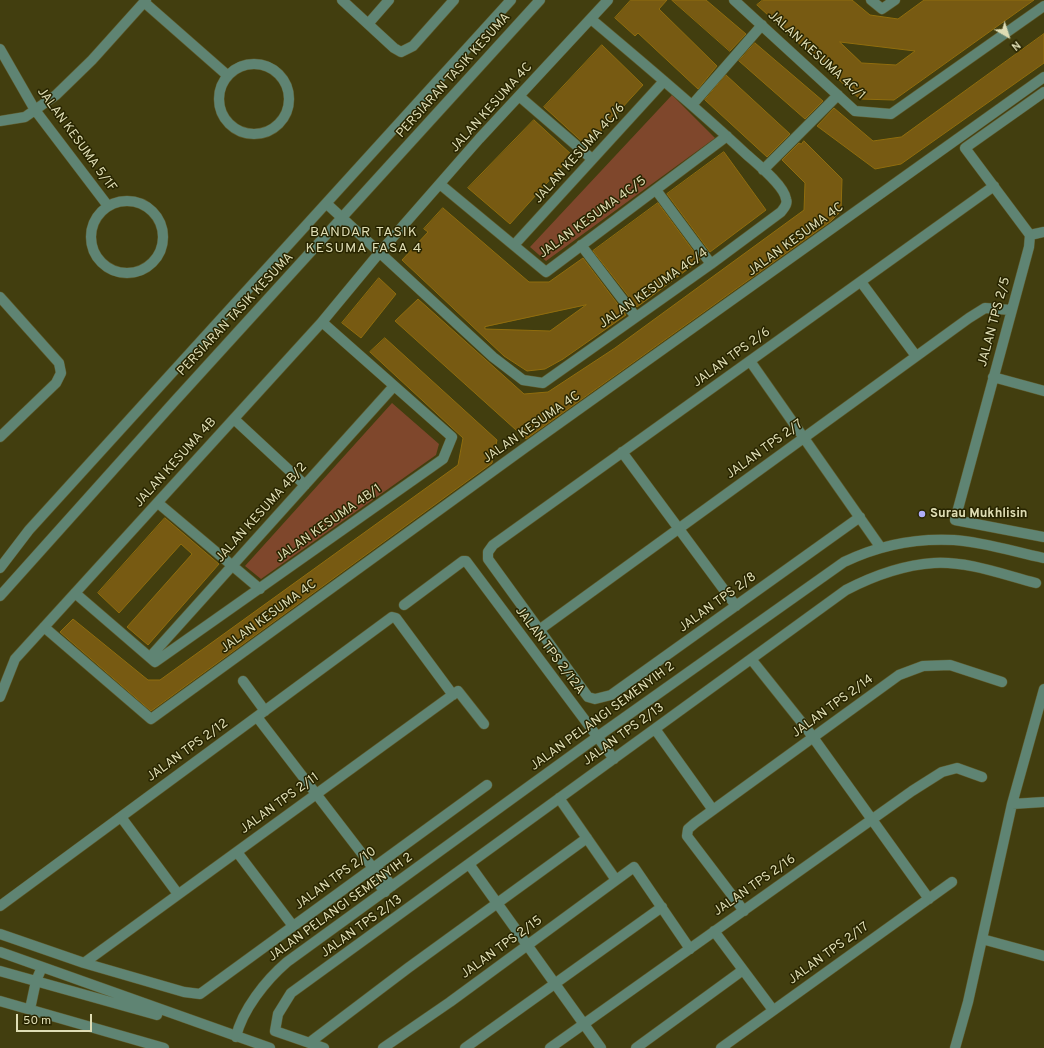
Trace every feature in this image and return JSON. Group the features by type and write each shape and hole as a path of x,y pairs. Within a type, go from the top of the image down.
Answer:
{"street":[{"path":"342,0 394,48 401,52 413,46 454,0"},
{"path":"368,24 389,0"},
{"name":"PERSIARAN TASIK KESUMA","path":"0,568 29,530 511,0"},
{"name":"PERSIARAN TASIK KESUMA","path":"0,596 174,402 343,219 540,0"},
{"name":"JALAN KESUMA 4C","path":"380,252 479,139 608,0"},
{"name":"JALAN KESUMA 4C/1","path":"734,0 856,112 891,114 1044,6"},
{"path":"871,0 882,9 895,0"},
{"path":"0,122 25,117 56,95 92,60 145,1 228,75"},
{"name":"JALAN KESUMA 4C/4","path":"327,204 493,358 523,380 543,383 711,264 781,212 786,206 787,199 782,190 763,170 664,80 591,19"},
{"path":"692,105 762,25"},
{"name":"JALAN KESUMA 5/1F","path":"0,49 35,110 108,206"},
{"path":"246,64 268,66 277,72 286,86 289,102 286,113 279,123 269,130 258,134 246,133 234,128 225,120 220,109 218,97 221,85 228,75 236,68 246,64"},
{"name":"JALAN KESUMA 4C","path":"44,627 151,719 526,447 1044,77"},
{"name":"JALAN KESUMA 4C/6","path":"514,244 664,80"},
{"path":"1044,93 965,148 1030,235 1044,232"},
{"path":"763,170 838,94"},
{"path":"519,96 592,159"},
{"name":"JALAN KESUMA 4C/5","path":"440,185 514,244 546,272 727,136"},
{"name":"JALAN TPS 2/6","path":"539,630 488,559 488,552 492,545 994,186"},
{"path":"656,190 711,264"},
{"path":"120,201 133,201 145,205 155,213 161,223 164,236 162,248 156,259 147,267 137,272 125,273 114,271 104,265 96,256 91,240 93,223 100,213 108,206 120,201"},
{"name":"JALAN TPS 2/5","path":"1030,235 1029,247 955,520 1044,537"},
{"path":"581,246 636,317"},
{"name":"JALAN KESUMA 4B","path":"0,697 15,659 322,322 380,252"},
{"path":"860,282 916,356"},
{"path":"0,438 56,383 61,373 59,364 51,352 2,303"},
{"name":"JALAN TPS 2/7","path":"539,630 916,356 985,308 1011,310"},
{"name":"JALAN KESUMA 4B/1","path":"150,657 155,662 443,459 452,437 322,322"},
{"path":"750,361 882,548"},
{"path":"993,377 1044,391"},
{"name":"JALAN KESUMA 4B/2","path":"150,657 394,386"},
{"path":"234,419 305,485"},
{"path":"622,452 736,606"},
{"path":"158,502 260,589"},
{"name":"JALAN TPS 2/8","path":"539,630 588,697 595,699 611,695 860,517"},
{"path":"0,560 29,530"},
{"name":"JALAN PELANGI SEMENYIH 2","path":"236,1037 239,1024 270,977 287,962 597,737 844,562 863,553 882,548 934,541 954,540 1044,558"},
{"name":"JALAN TPS 2/12A","path":"404,605 463,561 466,561 614,759"},
{"name":"JALAN TPS 2/13","path":"309,1043 275,1031 278,1014 291,993 846,590 867,579 897,569 934,563 966,566 1036,583"},
{"path":"75,593 150,657"},
{"name":"JALAN TPS 2/12","path":"0,906 392,617 396,618 453,695"},
{"path":"751,659 813,738 929,899"},
{"name":"JALAN TPS 2/14","path":"744,911 687,836 688,829 898,675 923,666 950,665 1002,682"},
{"path":"243,681 261,714 316,794 388,889"},
{"path":"955,1048 982,939 1012,804 1044,689"},
{"path":"453,695 458,691 460,692 484,724"},
{"name":"JALAN TPS 2/11","path":"84,963 453,695"},
{"path":"655,729 713,810"},
{"name":"JALAN TPS 2/16","path":"550,1048 714,931 942,772 957,768 982,777"},
{"name":"JALAN TPS 2/10","path":"84,963 184,992 200,994 487,785"},
{"path":"559,798 616,880"},
{"path":"1012,804 1044,802"},
{"path":"121,817 178,894"},
{"path":"309,1043 408,968 587,838"},
{"path":"237,852 293,926"},
{"path":"469,864 601,1048"},
{"name":"JALAN TPS 2/15","path":"384,1048 634,867 662,907"},
{"name":"JALAN TPS 2/17","path":"721,1048 952,882"},
{"path":"465,1048 662,907 690,949"},
{"path":"714,931 773,1010"},
{"path":"0,934 84,963"},
{"path":"982,939 1044,956"},
{"path":"0,952 270,1048"},
{"path":"30,1009 36,981 42,967"},
{"path":"636,1048 743,970"},
{"path":"0,971 236,1037"},
{"path":"0,1001 164,1048"},
{"path":"309,1043 324,1048"}],"shaded area":[{"path":"672,95 715,138 546,261 530,247"},
{"path":"392,403 439,444 436,455 261,579 245,566"}],"building":[{"path":"631,0 667,0 659,9 717,66 698,89 638,33 635,36 615,18"},
{"path":"672,0 706,0 746,34 730,51"},
{"path":"763,0 852,0 870,15 898,19 924,0 1034,0 894,100 860,99 757,5","holes":["840,42 915,51 896,65 862,63"]},
{"path":"1044,34 1044,63 901,164 875,169 817,126 834,108 873,141 901,137"},
{"path":"755,43 823,101 805,119 739,61"},
{"path":"602,45 643,85 587,146 544,107"},
{"path":"726,75 790,134 767,157 705,100"},
{"path":"534,120 572,155 510,224 468,188"},
{"path":"804,141 842,179 841,211 831,221 526,439 395,321 418,299 524,394 548,392 615,348 804,210 805,183 782,160 799,143 801,144"},
{"path":"724,152 766,210 710,252 667,194"},
{"path":"658,203 700,260 637,307 593,251"},
{"path":"443,208 529,282 549,282 583,258 626,315 563,359 545,369 527,371 504,356 402,260 428,232 424,229","holes":["586,305 550,331 485,329 485,327"]},
{"path":"379,278 396,294 361,338 342,323"},
{"path":"385,338 497,440 492,463 151,711 60,632 73,619 148,680 160,680 458,465 463,438 370,352"},
{"path":"165,518 219,564 148,645 127,627 192,554 181,544 119,613 98,593"}],"place":[{"name":"Surau Mukhlisin","path":"922,514"}],"district":[{"name":"BANDAR TASIK KESUMA FASA 4","path":"364,242"}]}
